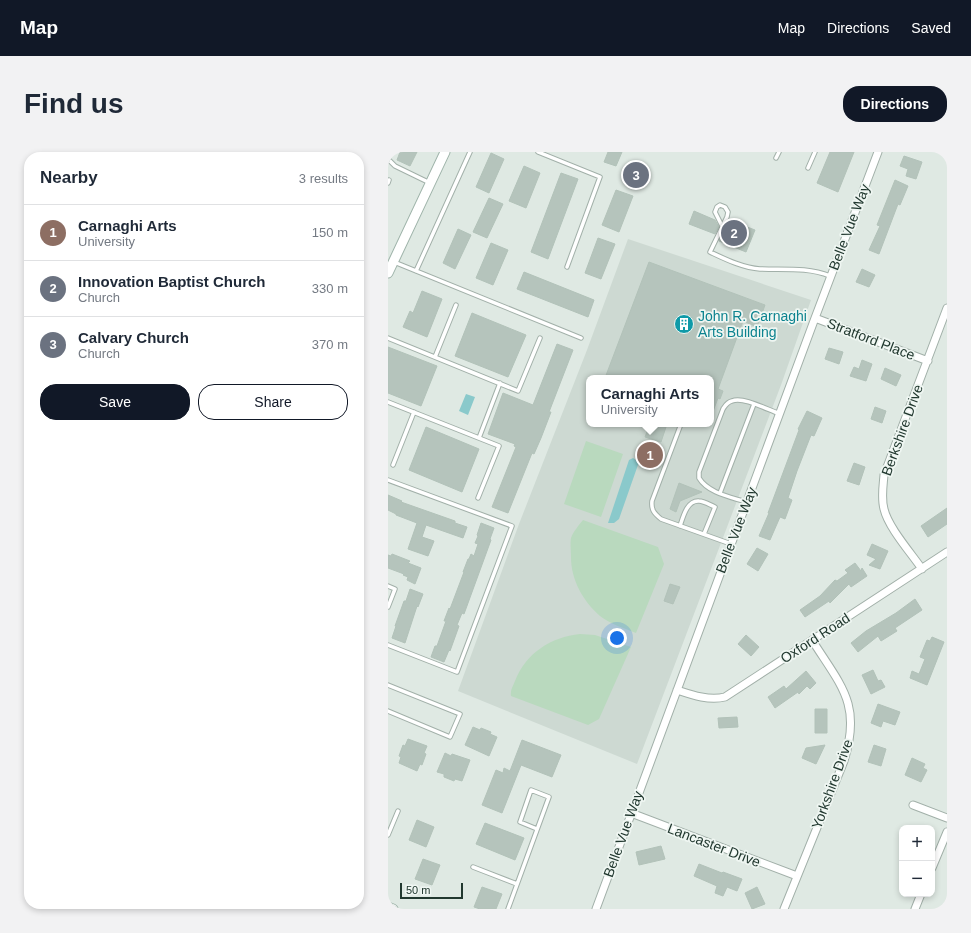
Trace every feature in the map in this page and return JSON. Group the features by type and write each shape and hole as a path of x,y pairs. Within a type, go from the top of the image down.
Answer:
{"main road":[{"path":"388,273 445,152"},
{"path":"388,907 393,909"}],"street":[{"name":"Belle Vue Way","path":"596,909 830,276 878,152"},
{"name":"Berkshire Drive","path":"922,569 889,523 884,510 882,496 884,475 947,308"},
{"name":"Stratford Place","path":"815,318 928,361"},
{"name":"Oxford Road","path":"677,690 706,698 718,699 725,697 947,552"},
{"name":"Yorkshire Drive","path":"784,909 844,761 851,729 850,711 844,690 812,640"},
{"path":"913,805 947,818"},
{"name":"Lancaster Drive","path":"631,814 797,876"},
{"path":"935,861 947,832"},
{"path":"915,909 920,897"}],"lane":[{"path":"416,270 470,152"},
{"path":"538,152 600,177 567,267"},
{"path":"776,158 779,152"},
{"path":"808,168 815,152"},
{"path":"388,158 395,166 430,183"},
{"path":"722,226 715,212 716,207 720,205 725,207 728,212 722,226 710,252 753,267 810,271 830,276"},
{"path":"394,262 581,338"},
{"path":"435,357 456,304"},
{"path":"388,338 518,391 540,338"},
{"path":"479,438 500,383"},
{"path":"746,502 720,493 706,486 699,478 699,472 723,409 727,403 732,400 742,400 780,414"},
{"path":"388,402 499,446 478,498"},
{"path":"720,493 754,404"},
{"path":"393,465 414,412"},
{"path":"680,427 652,501 654,514 661,519 731,544"},
{"path":"388,480 512,526 457,672 388,645"},
{"path":"680,526 687,507 693,502 699,501 715,507 704,534"},
{"path":"388,586 395,589 388,607"},
{"path":"388,685 460,714 450,736 388,711"},
{"path":"508,909 549,796 531,790 520,822 537,829"},
{"path":"388,835 398,811"},
{"path":"473,867 517,884"}],"shaded area":[{"path":"628,239 811,300 781,385 637,764 458,691 519,524 587,350"}],"green space":[{"path":"586,441 623,454 601,517 564,504"},
{"path":"583,520 658,547 664,564 636,633 613,624 600,616 588,604 579,590 573,574 571,538"},
{"path":"580,634 595,635 631,647 599,719 588,725 511,696 512,688 520,671 533,655 550,643 569,636"}],"water":[{"path":"466,394 475,397 468,415 459,411"},
{"path":"633,458 639,462 619,519 614,523 608,523 629,460"}],"building":[{"path":"400,152 417,152 410,166 397,160"},
{"path":"608,152 622,152 616,166 604,162"},
{"path":"830,152 854,152 838,192 817,183"},
{"path":"491,153 504,159 489,193 476,187"},
{"path":"904,156 922,162 916,179 906,176 908,169 900,166"},
{"path":"524,166 540,173 526,208 509,201"},
{"path":"561,173 578,179 548,259 531,252"},
{"path":"895,180 908,186 900,205 898,204 879,254 869,250 880,226 877,225"},
{"path":"616,190 633,196 619,232 602,225"},
{"path":"489,198 503,204 487,238 473,232"},
{"path":"694,211 715,220 719,227 715,234 689,224"},
{"path":"732,221 755,230 746,252 719,241 727,224 730,225"},
{"path":"458,229 471,235 455,269 443,263"},
{"path":"598,238 615,244 601,279 585,273"},
{"path":"491,243 508,250 493,285 476,278"},
{"name":"John R. Carnaghi Arts Building","path":"649,262 765,305 757,327 743,321 718,389 723,391 720,399 718,398 714,409 714,375 606,375"},
{"path":"862,269 875,275 869,287 856,282"},
{"path":"524,272 594,300 588,317 517,289"},
{"path":"422,291 442,299 427,337 403,327 410,311 413,313"},
{"path":"472,313 526,335 508,377 455,356"},
{"path":"557,344 573,350 549,412 551,412 541,438 534,454 532,453 508,513 492,507 516,447 514,446 515,444 488,434 503,393 533,405"},
{"path":"388,347 437,366 421,406 388,393"},
{"path":"829,348 843,352 839,364 825,359"},
{"path":"862,360 872,364 866,381 850,376 854,367 859,369"},
{"path":"885,368 901,375 896,386 881,379"},
{"path":"875,407 886,411 882,423 871,419"},
{"path":"807,411 822,418 814,436 811,435 797,471 788,498 792,500 785,519 780,517 770,540 759,536 769,513 799,430 798,429"},
{"path":"426,427 479,449 462,492 409,470"},
{"path":"643,427 666,427 661,442 645,437 648,429"},
{"path":"854,463 865,467 859,485 847,481"},
{"path":"679,483 702,492 680,501 676,512 670,509"},
{"path":"388,495 402,501 401,502 455,521 455,523 467,527 463,538 426,525 422,537 434,541 428,556 408,549 417,523 396,515 388,510"},
{"path":"947,508 947,524 928,537 921,526"},
{"path":"481,523 494,528 490,539 491,540 464,614 462,613 457,625 459,626 450,651 449,650 444,662 431,657 435,646 437,646 446,621 444,621 449,608 450,609 468,559 471,554 474,556 478,544 475,543"},
{"path":"872,544 888,551 880,569 869,565 876,559 867,555"},
{"path":"757,548 768,554 758,571 747,564"},
{"path":"392,554 410,561 408,563 421,568 415,584 407,580 408,577 403,575 404,574 388,568 388,555 391,556"},
{"path":"855,563 861,571 862,568 867,576 851,587 849,584 830,603 829,601 805,617 800,610 820,596 835,580 837,581 848,573 845,570"},
{"path":"670,584 680,587 673,604 664,601"},
{"path":"410,589 423,594 418,607 417,606 405,643 392,638 404,601 406,601"},
{"path":"915,599 922,610 895,628 897,631 881,641 878,636 858,652 851,643 866,631 896,613"},
{"path":"746,635 759,647 751,656 738,644"},
{"path":"932,637 944,642 927,685 910,678 912,671 919,674 925,659 920,657 927,640 930,641"},
{"path":"873,670 878,681 881,680 885,687 871,694 862,675"},
{"path":"806,671 816,683 810,689 807,686 799,694 798,692 775,708 768,697 784,686 786,689"},
{"path":"878,704 900,712 895,725 883,721 881,727 871,723"},
{"path":"815,709 827,709 827,733 815,733"},
{"path":"737,717 738,727 719,728 718,718"},
{"path":"473,727 491,732 490,734 497,737 489,756 465,745"},
{"path":"408,739 427,746 422,765 420,764 417,771 399,763 401,757 399,756 403,745 405,746"},
{"path":"522,740 561,755 552,777 521,765 502,813 482,805 496,770 503,773 504,768 510,771"},
{"path":"825,745 816,764 802,758 806,748"},
{"path":"874,745 886,749 881,766 868,762"},
{"path":"445,753 451,756 452,754 470,760 462,781 455,779 454,781 444,777 444,774 437,772"},
{"path":"912,758 925,764 923,768 927,770 921,782 905,775"},
{"path":"417,820 434,827 426,847 409,840"},
{"path":"485,823 524,838 515,860 476,844"},
{"path":"661,846 665,859 639,865 636,852"},
{"path":"423,859 440,865 432,885 415,879"},
{"path":"699,864 742,879 737,891 727,887 723,896 715,893 717,886 694,876"},
{"path":"482,887 502,894 496,909 480,909 474,907"},
{"path":"757,887 765,904 752,909 745,893"}],"place":[{"name":"Calvary Church","path":"636,175"},
{"name":"Innovation Baptist Church","path":"734,233"},
{"name":"John R. Carnaghi Arts Building","path":"684,324"},
{"name":"Carnaghi Arts","path":"650,455"}]}
